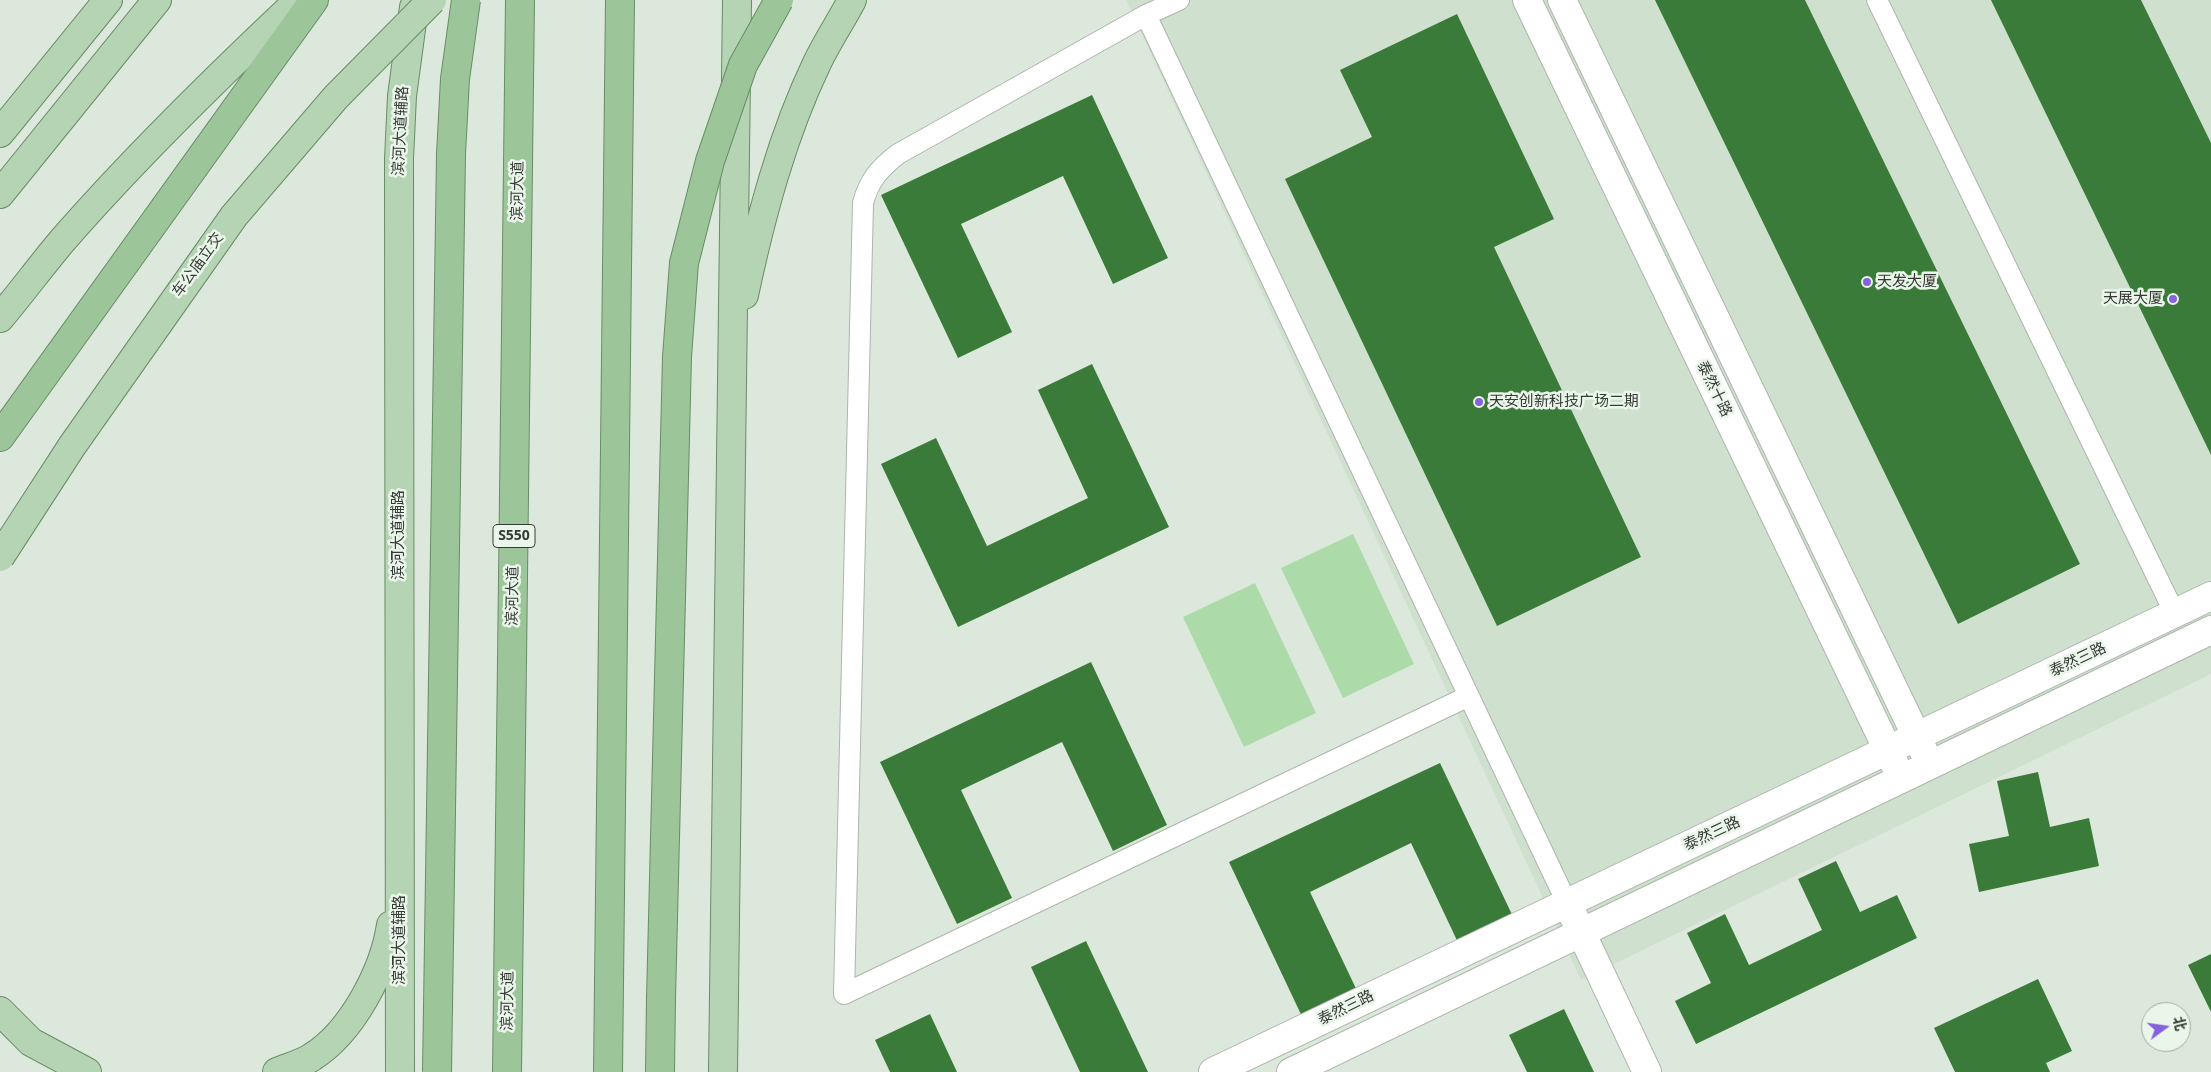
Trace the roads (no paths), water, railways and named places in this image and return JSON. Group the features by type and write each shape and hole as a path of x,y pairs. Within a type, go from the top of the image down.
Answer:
{"highway":[{"path":"0,437 314,0"},
{"path":"437,1072 451,154 456,79 466,0"},
{"name":"滨河大道","path":"507,1072 520,0"},
{"path":"608,1072 620,0"},
{"path":"660,1072 677,357 684,263 710,161 743,65 779,0"}],"main road":[{"path":"0,133 108,0"},
{"path":"0,194 157,0"},
{"path":"0,318 62,242 140,157 216,78 299,0"},
{"name":"滨河大道辅路","path":"400,1072 399,159 403,86 415,0"},
{"name":"车公庙立交","path":"0,557 72,446 234,216 336,97 432,0"},
{"path":"724,1072 736,0"},
{"path":"731,356 755,247 779,159 817,63 852,0"},
{"path":"277,1072 312,1058 351,1022 373,983 390,935 399,867"},
{"path":"0,1012 31,1042 87,1072"}],"street":[{"name":"泰然十路","path":"1527,0 1902,778"},
{"path":"1562,0 1930,765"},
{"name":"泰然三路","path":"1213,1072 2211,596"},
{"name":"泰然三路","path":"1291,1072 2211,630"},
{"path":"1567,903 1647,1072"}],"lane":[{"path":"1179,0 1146,15 898,154 884,164 868,186 863,203 844,994 1469,696"},
{"path":"1877,0 2175,614"},
{"path":"1146,15 1567,903"}],"place":[{"name":"天发大厦","path":"1867,282"},
{"name":"天展大厦","path":"2173,299"},
{"name":"天安创新科技广场二期","path":"1479,402"}]}
